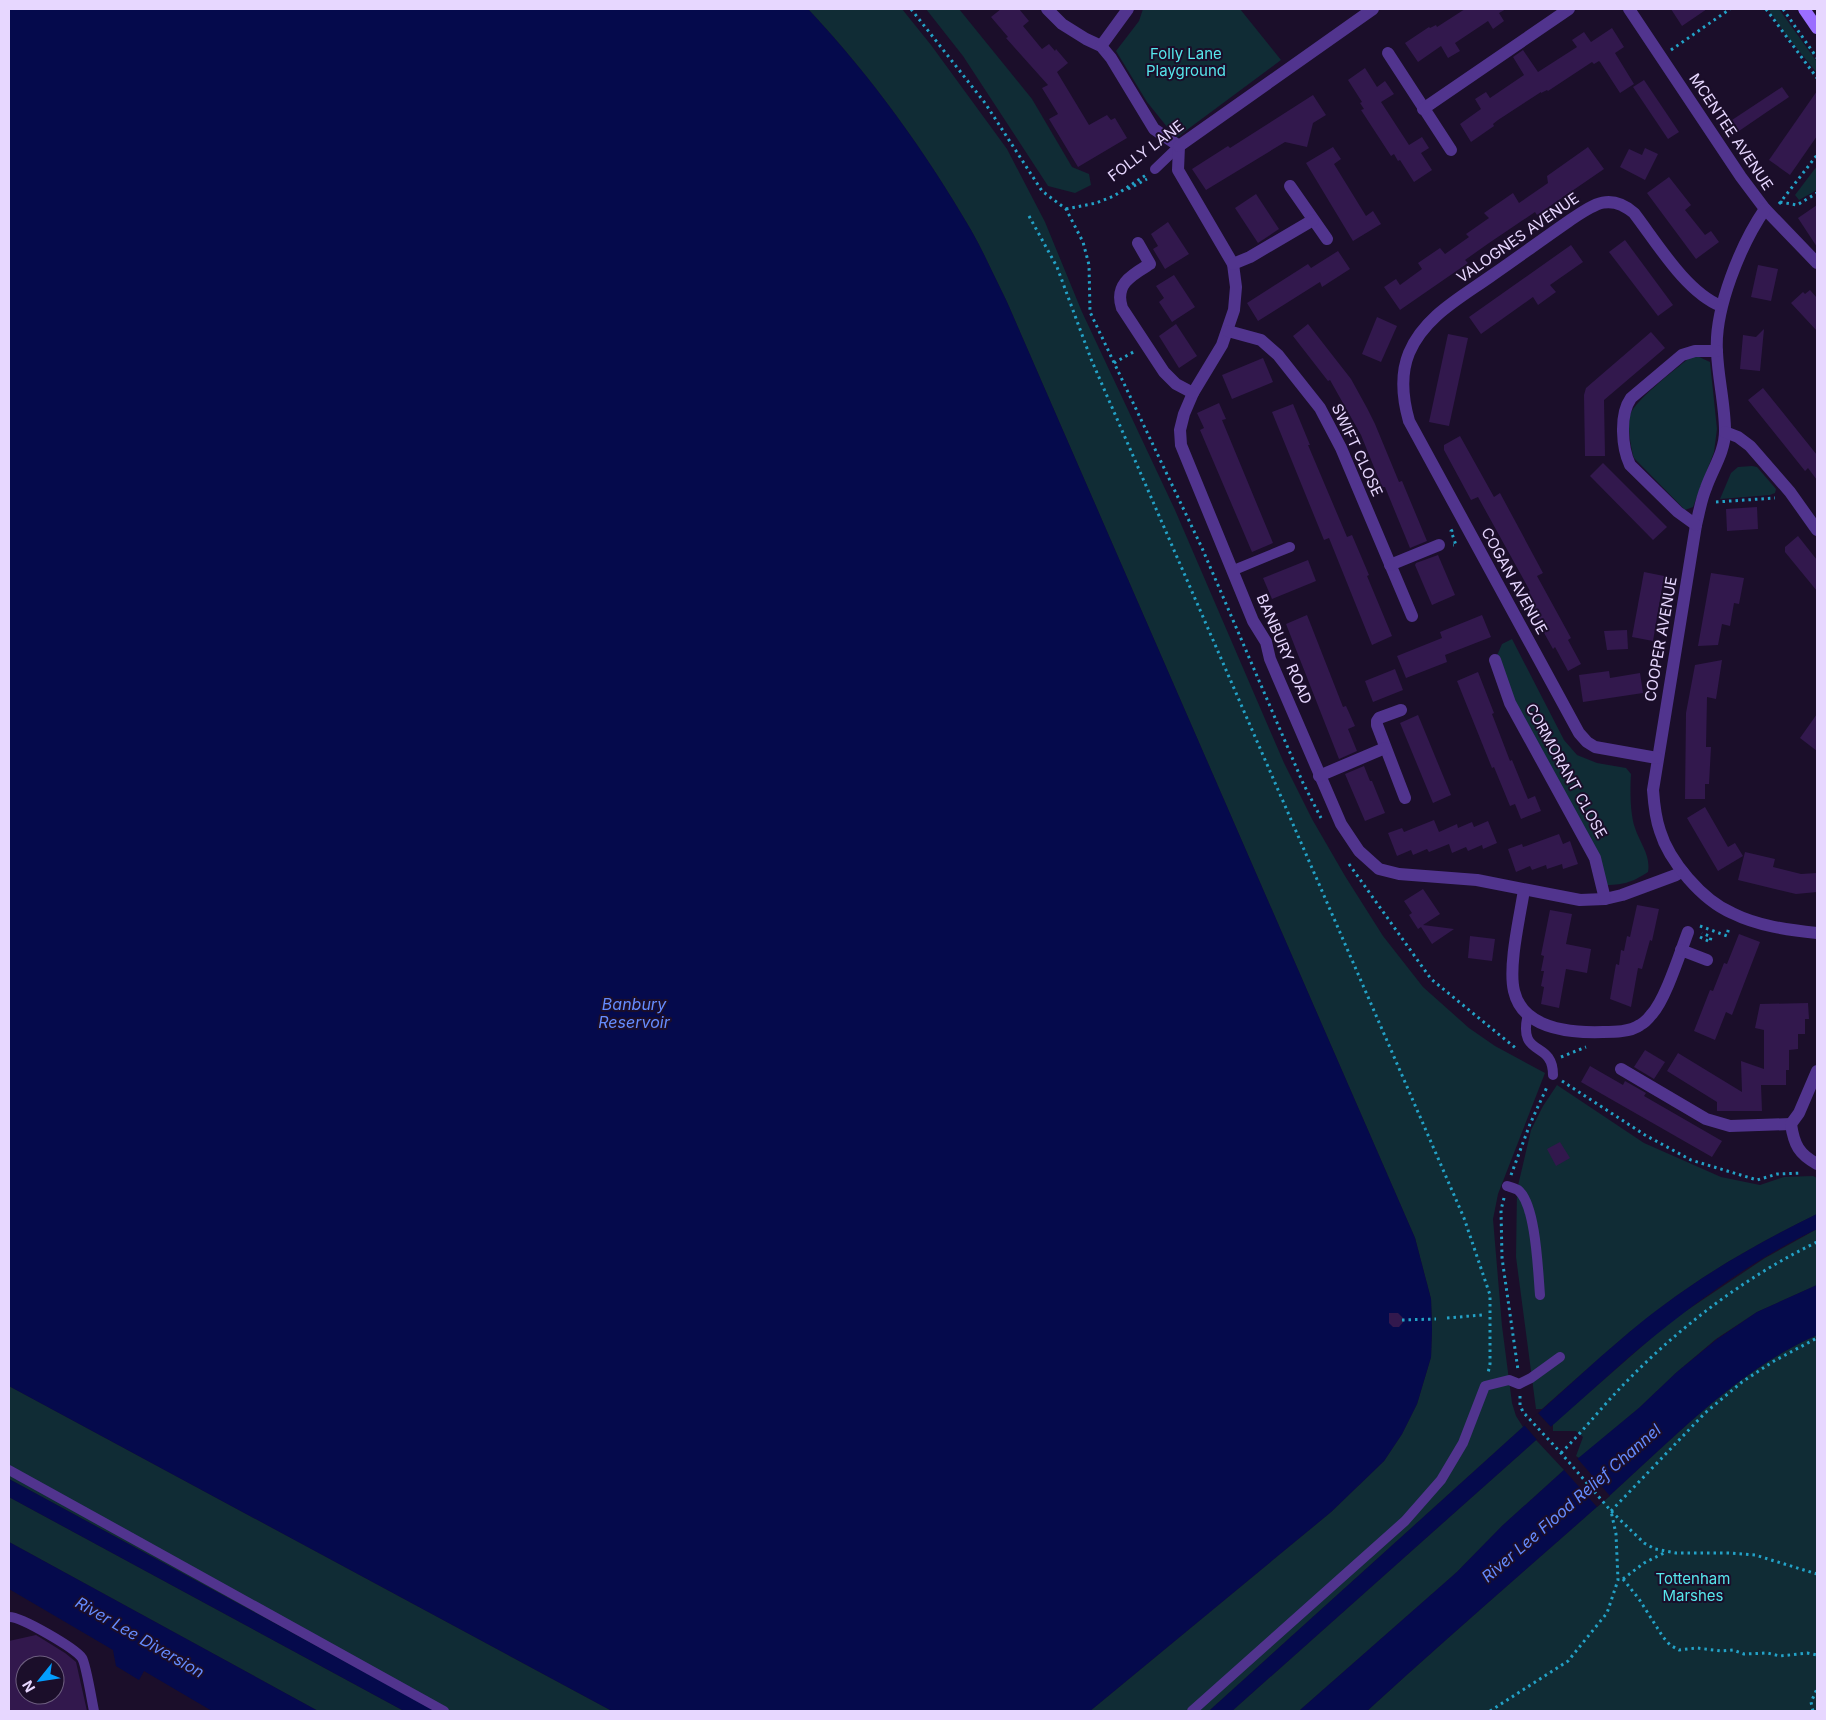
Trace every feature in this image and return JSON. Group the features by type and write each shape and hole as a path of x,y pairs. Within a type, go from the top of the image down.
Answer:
{"main road":[{"path":"1804,9 1817,28"}],"street":[{"path":"1047,9 1062,24 1101,46 1111,58 1154,128 1179,146"},
{"path":"1101,46 1128,9"},
{"name":"FOLLY LANE","path":"1179,146 1373,9"},
{"path":"1424,109 1569,9"},
{"name":"MCENTEE AVENUE","path":"1629,9 1741,178 1817,263"},
{"path":"1388,53 1451,150"},
{"name":"BANBURY ROAD","path":"1179,146 1178,170 1233,264 1236,287 1234,310 1228,331 1222,345 1193,393 1184,414 1180,430 1181,445 1254,621 1266,642 1270,658 1319,776 1341,824 1353,844 1368,861 1379,869 1399,874 1477,880 1580,900 1606,899 1641,889 1682,871"},
{"path":"1290,186 1327,239"},
{"name":"VALOGNES AVENUE","path":"1421,446 1407,414 1404,400 1404,376 1408,355 1426,325 1436,315 1592,206 1609,202 1623,204 1634,213 1690,286 1708,301 1721,306"},
{"name":"COOPER AVENUE","path":"1770,209 1750,231 1721,306 1717,327 1716,351 1725,432 1722,450 1706,488 1696,526 1652,790 1660,832 1668,850 1682,871 1699,889 1732,914 1769,926 1817,933"},
{"path":"1233,264 1250,257 1313,220"},
{"path":"1138,243 1150,264 1136,272 1124,283 1120,290 1119,299 1122,308 1164,372 1176,384 1193,393"},
{"name":"SWIFT CLOSE","path":"1228,331 1261,340 1278,356 1320,408 1341,448 1412,616"},
{"path":"1696,526 1678,512 1630,465 1626,455 1623,416 1630,398 1682,355 1695,351 1716,351"},
{"path":"1725,432 1738,437 1750,446 1790,492 1817,530"},
{"name":"COGAN AVENUE","path":"1421,446 1579,732 1587,742 1595,747 1657,758"},
{"path":"1390,565 1440,545"},
{"name":"CORMORANT CLOSE","path":"1495,660 1510,703 1595,858 1606,899"},
{"path":"1402,710 1377,720 1385,748 1405,798"},
{"path":"1319,776 1385,748"},
{"path":"1524,890 1513,963 1512,979 1514,992 1519,1004 1528,1014 1550,1027 1575,1032 1624,1030 1639,1026 1652,1014 1662,999 1681,950 1692,929"},
{"path":"1681,950 1707,960"},
{"path":"1621,1069 1706,1119 1730,1126 1791,1124"},
{"path":"1817,1071 1800,1113 1791,1124 1793,1140 1798,1149 1817,1164"}],"lane":[{"name":"FOLLY LANE","path":"1155,169 1179,146"},
{"path":"1234,570 1290,546"},
{"path":"1528,1014 1525,1029 1527,1039 1549,1057 1557,1077"},
{"path":"1507,1186 1517,1190 1523,1196 1532,1215 1540,1295"},
{"path":"1192,1711 1405,1521 1441,1480 1463,1443 1485,1386 1509,1380 1519,1384 1560,1358"},
{"path":"9,1470 444,1711"},
{"path":"9,1617 20,1618 68,1646 83,1659 94,1711"}],"path":[{"path":"911,9 985,103 1042,191 1066,209 1083,242 1089,265 1090,312 1202,548 1300,774 1322,820"},
{"path":"1660,57 1730,9"},
{"path":"1766,9 1817,78"},
{"path":"1783,9 1817,58"},
{"path":"1770,209 1780,202 1817,155"},
{"name":"FOLLY LANE","path":"1066,209 1096,203 1114,196 1155,169"},
{"path":"1780,202 1797,205 1817,193"},
{"path":"1029,216 1057,267 1095,369 1464,1218 1490,1295 1490,1364 1485,1386"},
{"path":"1114,363 1124,357"},
{"path":"1702,503 1777,498 1790,492"},
{"path":"1347,860 1431,979 1498,1035 1524,1054"},
{"path":"1692,929 1727,936 1732,914"},
{"path":"1692,929 1712,937 1710,942 1692,929"},
{"path":"1551,1061 1583,1049"},
{"path":"1807,1174 1800,1172 1777,1174 1757,1180 1691,1160 1645,1135 1557,1077 1530,1124 1500,1210 1502,1258 1510,1307 1520,1405 1523,1412 1551,1441 1611,1511 1640,1540 1655,1549 1688,1554 1729,1553 1755,1555 1817,1574"},
{"path":"1561,1453 1628,1380 1694,1319 1785,1258 1817,1242"},
{"path":"1447,1318 1482,1315"},
{"path":"1402,1320 1436,1319"},
{"path":"1611,1511 1705,1413 1742,1382 1774,1361 1817,1338"},
{"path":"1490,1711 1568,1661 1607,1612 1620,1579 1616,1534 1611,1511"},
{"path":"1620,1579 1644,1563 1667,1552"},
{"path":"1620,1579 1639,1599 1663,1638 1679,1650 1697,1648 1722,1651 1733,1650 1744,1654 1767,1653 1780,1656 1806,1653 1817,1655"},
{"path":"1813,1711 1811,1702 1817,1689"}],"green space":[{"path":"808,9 902,9 931,45 1007,149 1045,222 1082,312 1175,510 1284,763 1312,819 1345,876 1383,936 1423,987 1469,1028 1495,1046 1545,1073 1498,1194 1493,1219 1502,1326 1512,1403 1516,1416 1523,1427 1209,1711 1090,1711 1331,1512 1384,1461 1402,1434 1417,1404 1431,1357 1431,1299 1415,1238 1007,302 971,230 916,143 854,61"},
{"path":"926,9 959,9 1032,99 1072,167 1089,174 1091,185 1075,193 1048,186 963,56"},
{"name":"Folly Lane Playground","path":"1143,9 1240,9 1281,60 1176,138 1147,102 1116,51 1139,21"},
{"path":"1768,9 1779,9 1817,62 1817,73 1786,35"},
{"path":"1817,166 1817,190 1799,200 1795,195"},
{"path":"1697,356 1710,362 1717,429 1714,452 1693,507 1685,510 1634,458 1629,419 1639,401 1689,358"},
{"path":"1738,467 1757,467 1776,489 1775,493 1720,499 1731,473"},
{"path":"1512,639 1564,740 1577,755 1597,763 1626,768 1631,774 1630,787 1633,822 1647,855 1649,866 1648,872 1637,879 1622,884 1603,885 1510,703 1495,660 1502,644"},
{"path":"1557,1085 1644,1143 1721,1177 1760,1185 1784,1177 1813,1176 1817,1178 1817,1214 1777,1234 1682,1292 1632,1330 1542,1409 1536,1409 1516,1257 1517,1190 1531,1130 1543,1106"},
{"path":"1817,1229 1817,1285 1757,1312 1716,1339 1639,1408 1579,1458 1576,1456 1583,1437 1576,1431 1553,1431 1553,1424 1671,1321 1765,1258"},
{"name":"Tottenham Marshes","path":"1817,1335 1817,1711 1367,1711 1707,1407 1760,1367"},
{"path":"9,1386 612,1711 436,1711 9,1479"},
{"path":"1536,1440 1564,1470 1502,1526 1457,1572 1299,1711 1232,1711"},
{"path":"9,1497 404,1711 318,1711 9,1542"}],"water":[{"name":"Banbury Reservoir","path":"9,9 808,9 854,61 896,115 935,172 971,230 1007,302 1415,1238 1431,1299 1431,1357 1417,1404 1402,1434 1384,1461 1331,1512 1090,1711 612,1711 9,1386"},
{"path":"1817,1214 1817,1229 1767,1256 1718,1288 1671,1322 1628,1358 1232,1711 1209,1711 1638,1325 1682,1292 1720,1267 1777,1234"},
{"name":"River Lee Flood Relief Channel","path":"1817,1285 1817,1335 1760,1367 1707,1407 1367,1711 1299,1711 1457,1572 1502,1526 1564,1470 1639,1408 1677,1372 1716,1340 1757,1312"},
{"path":"9,1479 436,1711 404,1711 9,1497"},
{"name":"River Lee Diversion","path":"9,1542 318,1711 212,1711 144,1671 139,1680 116,1666 113,1650 9,1589"}],"pier":[{"path":"1538,1413 1552,1428 1538,1441 1524,1425"},
{"path":"1577,1458 1610,1496 1597,1507 1564,1470"}],"building":[{"path":"1001,9 1019,9 1029,21 1023,26 1042,49 1049,44 1068,63 1057,72 1089,125 1107,115 1111,120 1115,118 1127,138 1078,167 1049,119 1058,114 1042,88 1048,85 1006,38 1008,37 991,17"},
{"path":"1465,9 1506,9 1499,13 1504,21 1493,29 1488,21 1455,43 1460,51 1448,58 1441,46 1418,62 1405,43 1429,27 1436,25 1437,27"},
{"path":"1671,9 1707,9 1682,26"},
{"path":"1612,28 1624,47 1615,53 1634,84 1620,93 1600,62 1594,64 1592,62 1548,91 1541,92 1498,120 1493,124 1494,126 1471,142 1460,124 1481,109 1475,99 1486,92 1490,98 1524,75 1513,57 1523,50 1538,72 1577,47 1572,40 1584,32 1591,42"},
{"path":"1365,68 1377,87 1385,81 1394,94 1381,102 1409,145 1422,137 1429,148 1421,153 1432,170 1414,182 1400,160 1398,161 1394,154 1391,156 1361,110 1364,109 1360,103 1362,102 1348,80"},
{"path":"1644,80 1679,132 1668,139 1633,87"},
{"path":"1782,87 1789,97 1739,131 1732,120"},
{"path":"1817,91 1817,136 1790,175 1769,160"},
{"path":"1313,95 1326,115 1313,123 1307,147 1285,142 1206,190 1192,169 1228,146 1230,148"},
{"path":"1333,147 1341,159 1334,164 1366,216 1373,211 1381,224 1353,241 1306,163"},
{"path":"1588,147 1604,169 1537,215 1535,212 1489,243 1465,260 1468,263 1400,310 1384,287 1396,279 1400,285 1422,269 1418,263 1440,248 1445,254 1469,237 1466,234 1489,218 1484,213 1513,193 1519,203 1548,183 1547,176"},
{"path":"1645,148 1658,154 1645,180 1620,167 1629,149 1642,155"},
{"path":"1669,177 1691,205 1685,210 1705,235 1711,231 1719,242 1696,259 1647,193"},
{"path":"1256,194 1279,229 1258,243 1235,208"},
{"path":"1817,205 1817,247 1798,218"},
{"path":"1168,222 1189,254 1165,269 1153,249 1158,246 1151,234"},
{"path":"1625,240 1673,305 1658,316 1609,252"},
{"path":"1571,245 1583,262 1550,285 1556,292 1538,305 1533,297 1481,334 1469,317"},
{"path":"1338,251 1350,269 1322,287 1320,282 1258,321 1247,303 1308,264 1311,268"},
{"path":"1758,265 1778,269 1771,301 1751,297"},
{"path":"1174,275 1195,307 1172,322 1159,302 1164,298 1156,286"},
{"path":"1810,290 1817,298 1817,331 1791,303 1803,292 1805,294"},
{"path":"1377,317 1397,326 1381,362 1362,354"},
{"path":"1176,324 1197,356 1179,368 1159,336"},
{"path":"1308,324 1351,379 1367,408 1399,482 1402,481 1427,541 1410,548 1361,435 1330,380 1328,381 1293,336"},
{"path":"1764,329 1760,371 1740,369 1743,335 1756,337"},
{"path":"1651,332 1665,348 1604,400 1605,456 1585,456 1584,395 1586,388"},
{"path":"1448,334 1468,338 1449,426 1429,422"},
{"path":"1263,358 1273,382 1232,399 1222,375"},
{"path":"1763,388 1817,455 1817,480 1808,468 1805,471 1748,400"},
{"path":"1219,403 1226,419 1222,420 1273,543 1252,552 1200,430 1204,428 1197,413"},
{"path":"1293,404 1310,445 1308,445 1347,537 1352,535 1392,636 1372,645 1329,538 1324,540 1272,412"},
{"path":"1460,436 1494,497 1500,493 1543,573 1537,576 1571,638 1568,640 1581,664 1568,671 1555,647 1553,649 1523,595 1530,591 1478,497 1471,500 1444,450 1444,445"},
{"path":"1603,463 1667,527 1653,540 1590,476"},
{"path":"1757,507 1758,529 1727,531 1726,509"},
{"path":"1798,536 1817,560 1817,591 1785,552 1785,547"},
{"path":"1438,555 1455,595 1432,605 1415,565"},
{"path":"1308,560 1316,581 1272,599 1263,578"},
{"path":"1644,572 1664,576 1653,641 1632,637"},
{"path":"1711,573 1744,578 1739,604 1734,603 1730,626 1722,624 1718,645 1698,646"},
{"path":"1307,615 1343,707 1346,706 1355,726 1348,729 1357,751 1339,759 1286,624"},
{"path":"1482,615 1491,637 1445,655 1447,662 1406,678 1397,656 1442,638 1440,632"},
{"path":"1627,630 1628,649 1607,650 1604,631"},
{"path":"1722,660 1716,699 1707,697 1706,747 1711,747 1709,784 1705,784 1705,799 1685,799 1686,713 1695,665"},
{"path":"1395,669 1403,690 1373,702 1365,681"},
{"path":"1609,671 1610,678 1640,673 1643,693 1583,702 1579,675"},
{"path":"1478,672 1510,761 1512,760 1528,799 1535,796 1541,811 1521,819 1515,804 1510,806 1494,767 1492,768 1457,681"},
{"path":"1817,714 1817,751 1800,738"},
{"path":"1418,715 1451,795 1433,803 1400,723"},
{"path":"1364,766 1385,813 1365,821 1345,774"},
{"path":"1705,807 1728,847 1735,843 1743,856 1718,871 1687,818"},
{"path":"1434,820 1439,832 1457,824 1458,828 1472,822 1474,827 1488,821 1497,843 1483,849 1482,845 1468,851 1466,847 1452,853 1449,844 1429,852 1427,849 1413,855 1411,850 1397,856 1388,833 1402,828 1404,832"},
{"path":"1559,834 1563,844 1570,841 1578,864 1563,869 1562,864 1547,869 1546,865 1532,870 1530,866 1516,872 1508,849 1522,844 1523,847"},
{"path":"1745,852 1775,859 1773,867 1801,874 1817,873 1817,892 1796,894 1738,880"},
{"path":"1423,889 1440,914 1423,925 1454,929 1432,944 1421,927 1418,929 1409,915 1412,913 1404,901"},
{"path":"1637,905 1659,909 1652,941 1650,940 1642,969 1638,968 1631,1007 1610,999 1616,964 1619,965 1621,950 1624,951 1627,936 1630,937"},
{"path":"1550,910 1572,914 1566,944 1591,949 1587,973 1566,969 1559,1008 1541,1004 1544,987 1541,986 1544,971 1541,971 1544,956 1541,955"},
{"path":"1739,934 1760,942 1732,1015 1726,1012 1715,1040 1694,1031 1710,990 1713,991 1724,963 1727,964"},
{"path":"1470,936 1495,939 1492,961 1468,958"},
{"path":"1808,1003 1809,1019 1805,1019 1805,1034 1798,1034 1798,1049 1789,1050 1789,1070 1786,1070 1786,1085 1761,1085 1762,1111 1717,1111 1717,1102 1667,1071 1678,1053 1742,1092 1741,1061 1764,1069 1764,1030 1755,1028 1760,1004"},
{"path":"1645,1050 1665,1062 1654,1079 1634,1067"},
{"path":"1590,1066 1623,1085 1625,1081 1646,1093 1644,1096 1722,1141 1712,1157 1581,1082"},
{"path":"1560,1142 1570,1158 1556,1166 1547,1149"},
{"path":"1389,1313 1398,1313 1405,1320 1399,1327 1393,1327 1389,1323"},
{"path":"36,1635 76,1662 87,1711 9,1711 9,1641"}]}
